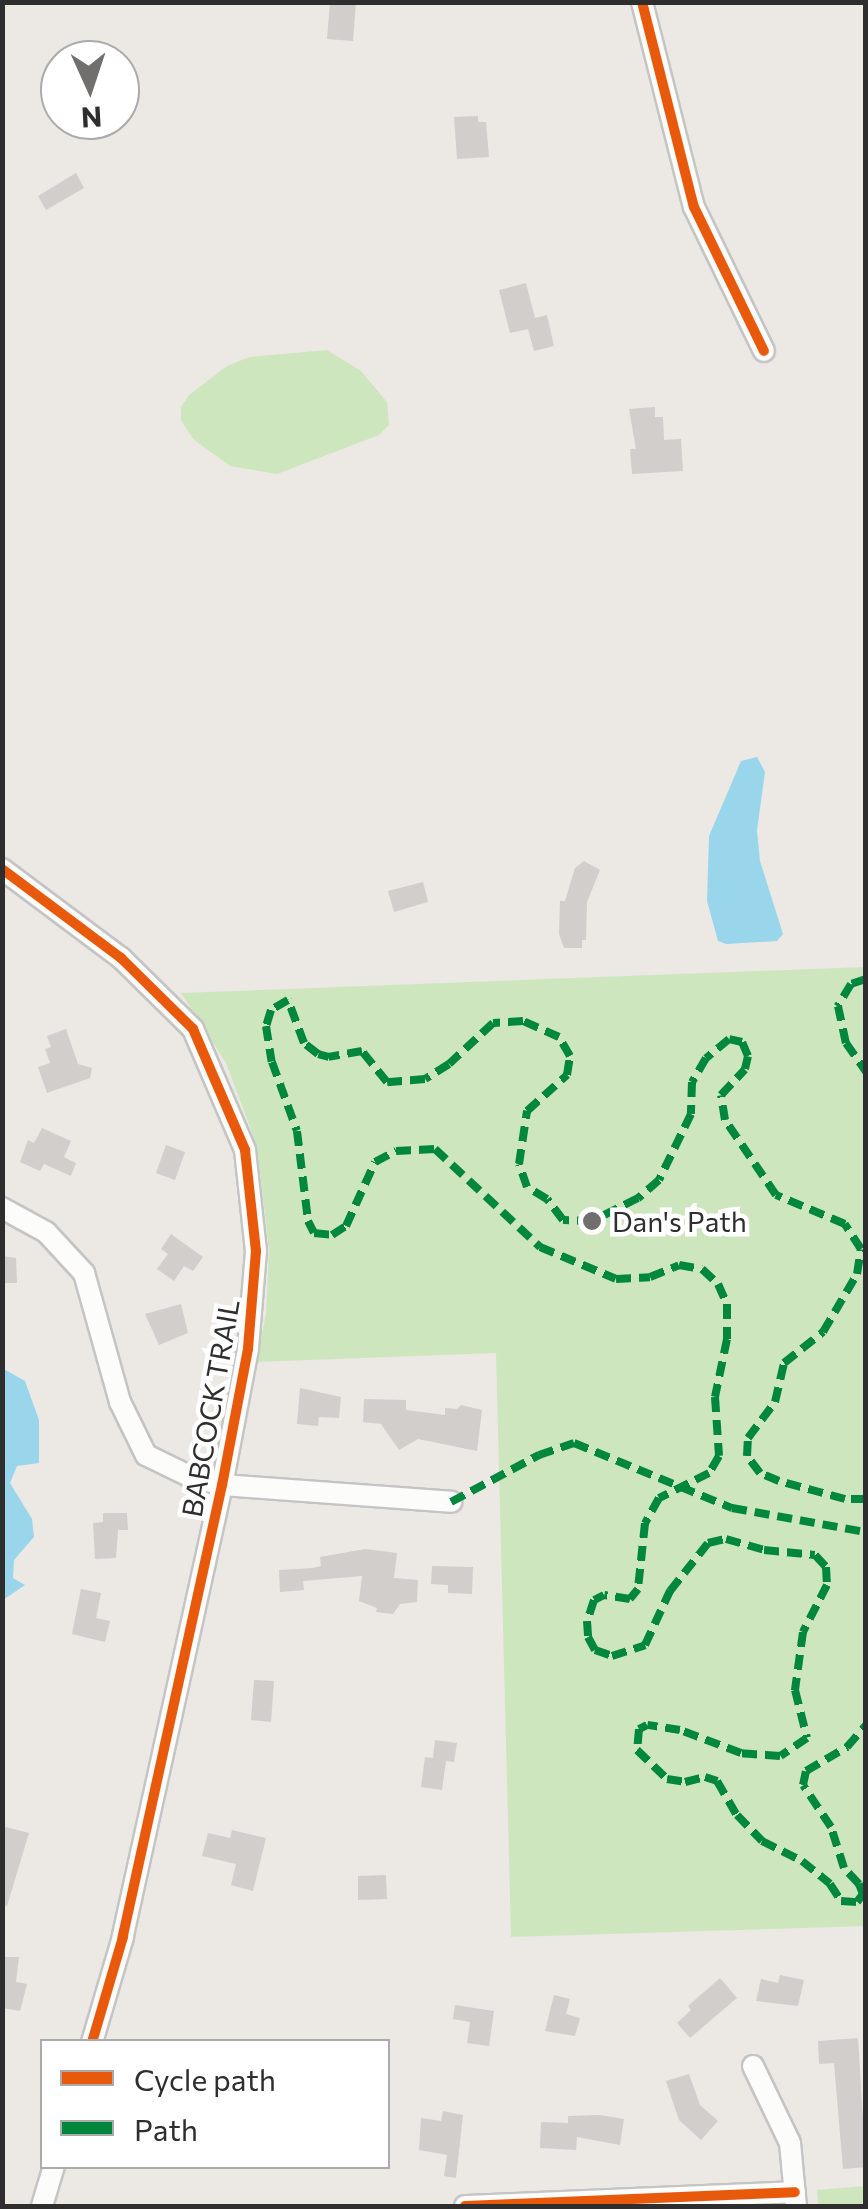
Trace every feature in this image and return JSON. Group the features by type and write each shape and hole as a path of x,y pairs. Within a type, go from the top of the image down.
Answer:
{"street":[{"path":"642,2 694,207 764,351"},
{"name":"BABCOCK TRAIL","path":"2,869 121,958 193,1029 244,1150 256,1252 248,1349 222,1485 124,1937 93,2039"},
{"path":"2,1208 46,1232 84,1273 120,1402 146,1455 189,1476 222,1485 451,1502"},
{"path":"466,2206 795,2199 790,2143 753,2066"},
{"path":"42,2206 53,2169"}],"green space":[{"path":"327,350 361,371 387,402 389,425 379,435 277,474 230,466 193,439 181,420 181,407 189,395 227,366 249,357"},
{"path":"865,967 865,1926 511,1937 496,1353 256,1362 266,1314 269,1250 257,1146 226,1063 181,993"},
{"path":"865,2186 865,2206 818,2206 817,2190"}],"water":[{"path":"757,757 765,772 757,830 760,861 783,934 777,941 726,944 718,941 707,901 709,836 741,761"},
{"path":"2,1368 25,1381 39,1420 39,1463 17,1466 10,1483 32,1519 34,1537 14,1560 13,1578 25,1585 3,1600"}],"building":[{"path":"330,2 356,2 353,41 327,39"},
{"path":"478,116 478,122 486,122 489,157 457,159 454,117"},
{"path":"76,173 84,188 46,210 38,196"},
{"path":"526,283 535,318 547,315 554,346 534,351 528,329 510,333 499,290"},
{"path":"655,407 655,417 663,417 664,440 681,439 683,471 632,474 630,449 636,449 629,409"},
{"path":"584,861 600,870 587,902 586,940 582,940 582,948 564,948 559,934 560,901 565,901 575,868"},
{"path":"423,882 428,902 394,912 388,891"},
{"path":"66,1029 78,1064 92,1068 90,1078 47,1093 38,1067 50,1063 45,1049 51,1047 47,1036"},
{"path":"42,1128 71,1141 64,1157 76,1163 71,1176 44,1164 40,1171 20,1162 28,1140 34,1143"},
{"path":"166,1145 185,1152 175,1180 156,1173"},
{"path":"171,1234 203,1257 193,1271 184,1266 174,1281 157,1269 168,1254 161,1249"},
{"path":"2,1256 16,1258 17,1283 2,1283"},
{"path":"181,1304 188,1333 159,1345 145,1314"},
{"path":"300,1388 341,1397 339,1418 319,1417 318,1426 297,1424"},
{"path":"364,1399 406,1400 406,1410 445,1415 445,1408 457,1409 461,1405 482,1410 477,1451 418,1439 399,1450 381,1424 363,1422"},
{"path":"103,1513 127,1513 128,1530 118,1530 116,1558 95,1559 93,1523 103,1522"},
{"path":"365,1549 397,1553 394,1578 418,1580 417,1602 400,1604 393,1614 376,1612 377,1608 359,1601 362,1576 303,1581 304,1590 280,1592 279,1570 313,1568 321,1566 320,1557"},
{"path":"432,1566 473,1567 472,1594 448,1593 448,1585 431,1584"},
{"path":"81,1589 101,1593 96,1618 110,1621 105,1642 72,1634"},
{"path":"254,1680 274,1681 271,1722 251,1720"},
{"path":"435,1740 457,1743 454,1762 446,1761 442,1790 421,1787 425,1757 433,1758"},
{"path":"2,1826 29,1833 7,1906 2,1905"},
{"path":"232,1830 266,1838 253,1891 231,1885 236,1864 202,1856 208,1833 230,1838"},
{"path":"386,1875 387,1899 358,1900 358,1876"},
{"path":"2,1957 19,1957 16,1982 27,1984 20,2011 2,2008"},
{"path":"780,1975 804,1980 798,2006 756,2001 761,1979 778,1983"},
{"path":"720,1978 737,1998 690,2038 677,2023 691,2010 688,2006"},
{"path":"554,1995 570,1999 566,2014 580,2018 575,2036 545,2031"},
{"path":"455,2005 494,2011 489,2046 467,2043 470,2022 453,2019"},
{"path":"858,2038 866,2167 843,2169 834,2063 819,2064 818,2041"},
{"path":"689,2074 700,2105 718,2121 701,2140 679,2120 666,2081"},
{"path":"443,2111 463,2115 456,2178 444,2176 447,2155 419,2150 421,2118 441,2121"},
{"path":"568,2116 624,2119 620,2145 577,2137 576,2150 540,2148 541,2122 568,2123"}],"marked path":[{"path":"866,979 851,984 838,1006 846,1043 866,1072"},
{"path":"866,1499 845,1499 779,1481 760,1473 747,1456 748,1438 775,1402 784,1363 823,1332 857,1274 861,1249 845,1224 776,1195 725,1120 721,1095 745,1069 748,1056 742,1042 729,1039 706,1058 692,1082 691,1114 659,1180 638,1198 592,1221 563,1220 547,1199 527,1187 519,1164 527,1111 567,1075 570,1056 559,1037 523,1021 493,1023 449,1064 425,1079 387,1082 362,1051 329,1057 304,1043 288,1000 271,1010 266,1026 272,1062 297,1131 308,1221 314,1233 332,1235 346,1226 375,1162 396,1151 435,1149 540,1247 616,1279 650,1277 679,1265 702,1269 718,1284 727,1304 727,1339 715,1397 719,1456 709,1473 659,1498 645,1523 638,1589 630,1599 604,1595 594,1600 587,1621 588,1637 595,1650 612,1656 645,1645 670,1591 708,1543 726,1539 764,1550 815,1555 826,1567 827,1585 803,1632 795,1690 807,1738 780,1756 741,1753 680,1730 647,1725 639,1729 637,1750 667,1779 685,1782 705,1777 717,1781 737,1815 762,1841 802,1861 830,1884 841,1901 857,1902 863,1894 859,1884 844,1868 831,1827 803,1785 806,1771 847,1747 866,1725"},
{"path":"451,1502 539,1455 574,1443 732,1508 866,1532"}],"cycle path":[{"path":"642,2 694,207 764,351"},
{"path":"2,869 121,958 193,1029 245,1150 256,1251 248,1349 222,1485 123,1937 93,2039"},
{"path":"465,2206 795,2192"}],"place":[{"name":"Dan's Path","path":"592,1221"}]}
